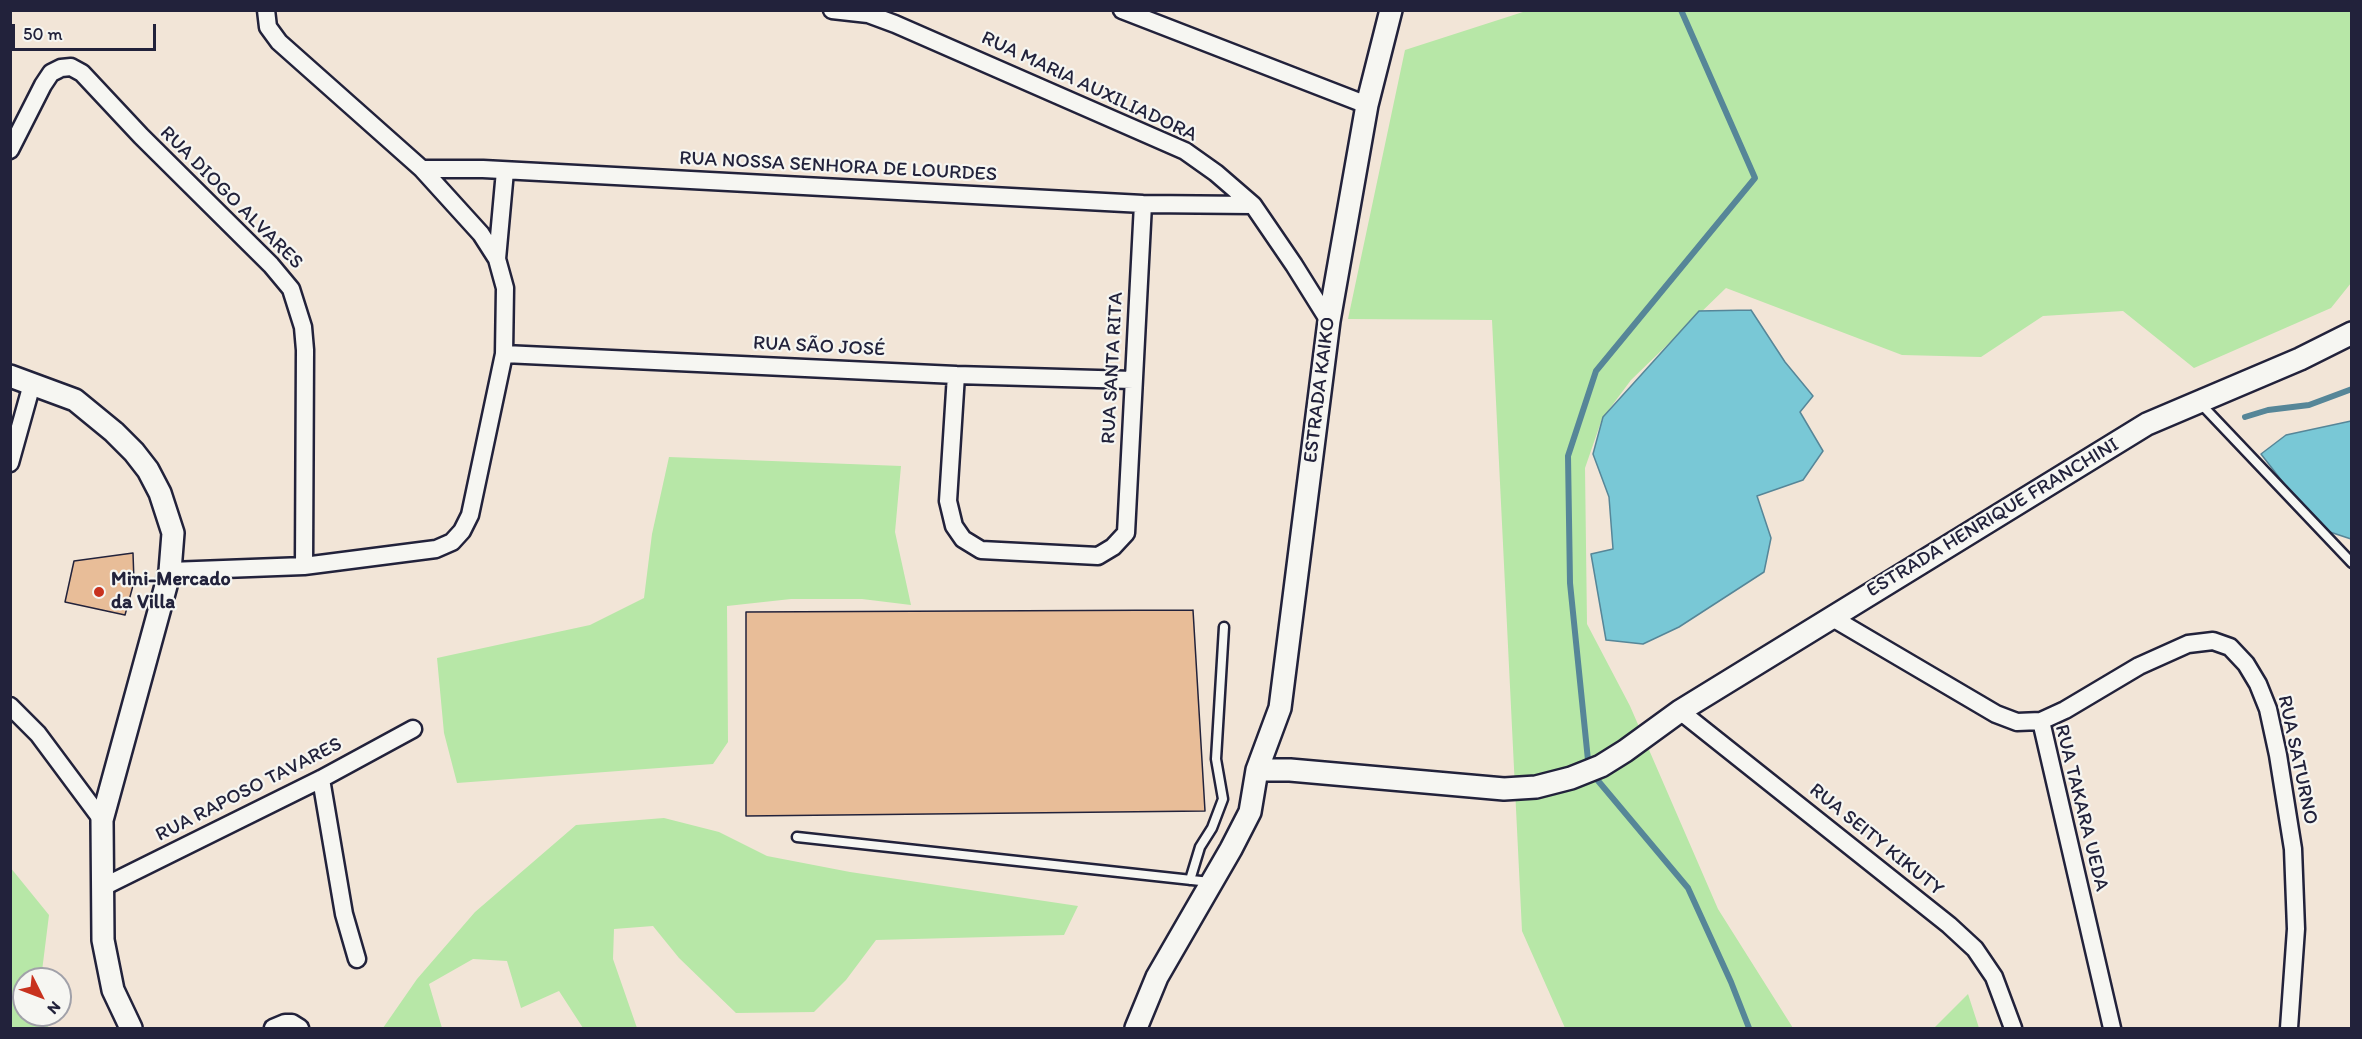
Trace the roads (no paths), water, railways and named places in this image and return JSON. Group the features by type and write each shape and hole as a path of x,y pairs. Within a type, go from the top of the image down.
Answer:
{"street":[{"path":"266,10 268,27 279,42 422,169 481,234 497,259"},
{"name":"RUA MARIA AUXILIADORA","path":"832,10 868,14 895,24 1185,150 1253,205 1329,321"},
{"path":"1122,10 1366,105"},
{"name":"ESTRADA KAIKO","path":"1136,1029 1156,977 1200,881 1231,849 1250,812 1257,770 1280,708 1329,321 1366,105 1391,10"},
{"name":"RUA DIOGO ALVARES","path":"10,150 51,73 61,68 71,67 82,73 141,136 271,265 291,289 303,327 305,350 304,566"},
{"name":"RUA NOSSA SENHORA DE LOURDES","path":"422,169 505,171 1143,204 1253,205"},
{"path":"171,571 304,566 436,549 452,542 462,531 470,515 504,354 504,288 497,259 505,171"},
{"name":"RUA SANTA RITA","path":"956,375 948,501 954,526 963,539 981,550 1098,556 1113,548 1126,533 1143,204"},
{"name":"ESTRADA HENRIQUE FRANCHINI","path":"1257,770 1302,771 1504,789 1536,787 1571,778 1601,766 1680,711 2147,424 2300,359 2352,333"},
{"name":"RUA SÃO JOSÉ","path":"504,354 956,375 1133,380"},
{"path":"10,375 75,400 114,432 148,470 160,492 172,533 171,571 102,820 103,940 113,990 131,1029"},
{"path":"10,463 32,384"},
{"name":"RUA TAKARA UEDA","path":"1831,617 2009,721 2041,722 2112,1029"},
{"name":"RUA SATURNO","path":"2041,722 2139,666 2188,644 2213,641 2230,647 2246,664 2258,684 2268,709 2293,849 2296,929 2289,1029"},
{"path":"10,706 38,734 102,820"},
{"name":"RUA SEITY KIKUTY","path":"1680,711 1949,925 1975,949 1994,978 2013,1029"},
{"name":"RUA RAPOSO TAVARES","path":"103,887 321,779 413,729"},
{"path":"321,779 344,914 357,959"},
{"path":"273,1029 285,1023 292,1023 300,1029"}],"lane":[{"path":"2199,402 2352,563"},
{"path":"797,837 1200,881 1200,847 1212,828 1223,799 1216,759 1224,627"}],"water":[{"path":"1751,310 1785,362 1813,396 1800,412 1823,451 1803,480 1757,496 1771,538 1764,572 1679,627 1643,644 1606,640 1591,554 1613,549 1609,497 1593,454 1603,417 1699,311"},
{"path":"2352,421 2351,539 2330,532 2292,494 2261,454 2286,435"}],"waterway":[{"path":"1681,10 1755,178 1596,371 1568,456 1570,583 1589,770 1688,888 1731,982 1749,1028"},
{"path":"2245,417 2268,410 2309,405 2352,389"}],"place":[{"name":"Mini-Mercado da Villa","path":"99,592"}]}
